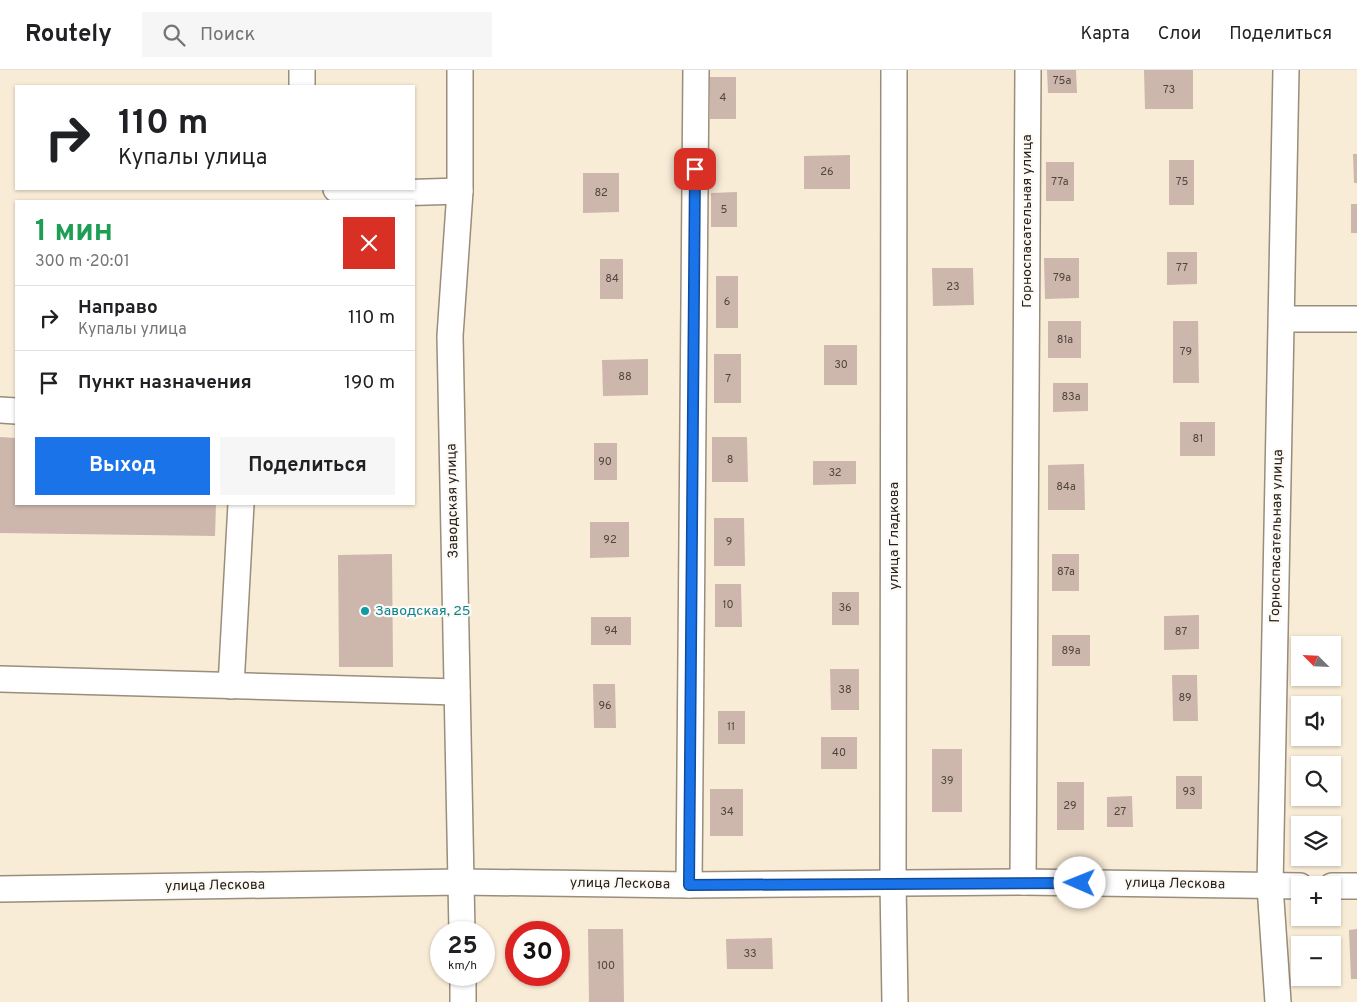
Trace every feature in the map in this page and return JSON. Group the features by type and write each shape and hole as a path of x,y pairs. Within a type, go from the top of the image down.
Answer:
{"street":[{"path":"302,70 302,85"},
{"name":"Заводская улица","path":"460,70 460,191 450,336 462,921"},
{"path":"689,885 696,70"},
{"name":"улица Гладкова","path":"894,70 893,883 895,1002"},
{"name":"Горноспасательная улица","path":"1024,882 1028,70"},
{"name":"Горноспасательная улица","path":"1278,1002 1270,886 1286,70"},
{"path":"341,190 361,194 460,191"},
{"path":"1282,319 1357,319"},
{"path":"0,410 15,411"},
{"path":"231,686 241,505"},
{"path":"0,679 457,692"},
{"name":"улица Лескова","path":"0,889 461,882 689,885 1024,882 1291,886"},
{"path":"1341,886 1357,886"},
{"path":"462,986 463,1002"}],"building":[{"path":"1047,70 1076,70 1077,93 1048,93"},
{"path":"1144,70 1193,70 1193,109 1145,109"},
{"path":"710,77 736,77 736,119 710,119"},
{"path":"1353,154 1357,154 1357,183 1354,183"},
{"path":"850,155 850,189 804,189 804,156"},
{"path":"1169,160 1194,160 1194,205 1169,205"},
{"path":"1046,162 1074,162 1074,201 1046,201"},
{"path":"583,173 619,173 619,212 583,213"},
{"path":"737,192 737,227 711,227 711,193"},
{"path":"1351,204 1357,204 1357,233 1351,233"},
{"path":"1167,252 1197,252 1197,284 1167,285"},
{"path":"1044,258 1079,258 1079,298 1045,299"},
{"path":"600,259 623,259 623,299 600,299"},
{"path":"932,268 973,268 974,305 933,306"},
{"path":"716,276 738,276 738,328 716,328"},
{"path":"1048,321 1081,321 1081,358 1048,358"},
{"path":"1173,321 1198,321 1199,383 1173,383"},
{"path":"824,345 857,345 857,385 824,385"},
{"path":"714,354 741,354 741,403 714,403"},
{"path":"648,359 648,395 603,396 602,360"},
{"path":"1053,383 1088,383 1088,411 1053,412"},
{"path":"1180,422 1215,422 1215,456 1180,456"},
{"path":"0,437 15,438 15,505 216,505 215,536 0,533"},
{"path":"712,437 747,437 748,482 712,482"},
{"path":"594,443 617,443 617,480 594,480"},
{"path":"813,461 856,461 856,484 813,485"},
{"path":"1084,464 1085,510 1048,510 1048,465"},
{"path":"714,518 744,518 745,566 714,566"},
{"path":"590,522 629,522 629,557 590,558"},
{"name":"Заводская, 25","path":"392,554 393,667 339,667 338,555"},
{"path":"1052,554 1079,554 1079,591 1052,591"},
{"path":"715,584 741,584 742,627 715,627"},
{"path":"832,592 859,592 859,625 832,625"},
{"path":"1199,615 1199,649 1164,650 1164,616"},
{"path":"591,617 631,617 631,645 591,645"},
{"path":"1052,635 1090,635 1090,666 1052,666"},
{"path":"830,669 859,669 859,710 831,710"},
{"path":"1172,675 1197,675 1198,721 1173,721"},
{"path":"593,684 615,684 616,728 594,728"},
{"path":"718,711 745,711 745,744 718,744"},
{"path":"821,737 857,737 857,769 821,769"},
{"path":"932,749 962,749 962,812 932,812"},
{"path":"1176,776 1202,776 1202,809 1176,809"},
{"path":"1057,782 1084,782 1084,830 1057,830"},
{"path":"710,789 743,789 743,836 710,836"},
{"path":"1132,796 1133,827 1107,827 1107,797"},
{"path":"588,929 623,929 624,1002 589,1002"},
{"path":"1357,929 1357,979 1351,979 1349,930"},
{"path":"772,938 773,969 727,969 726,939"}],"place":[{"name":"Заводская, 25","path":"365,611"}],"route":[{"path":"695,169 689,885 1080,883"}]}
